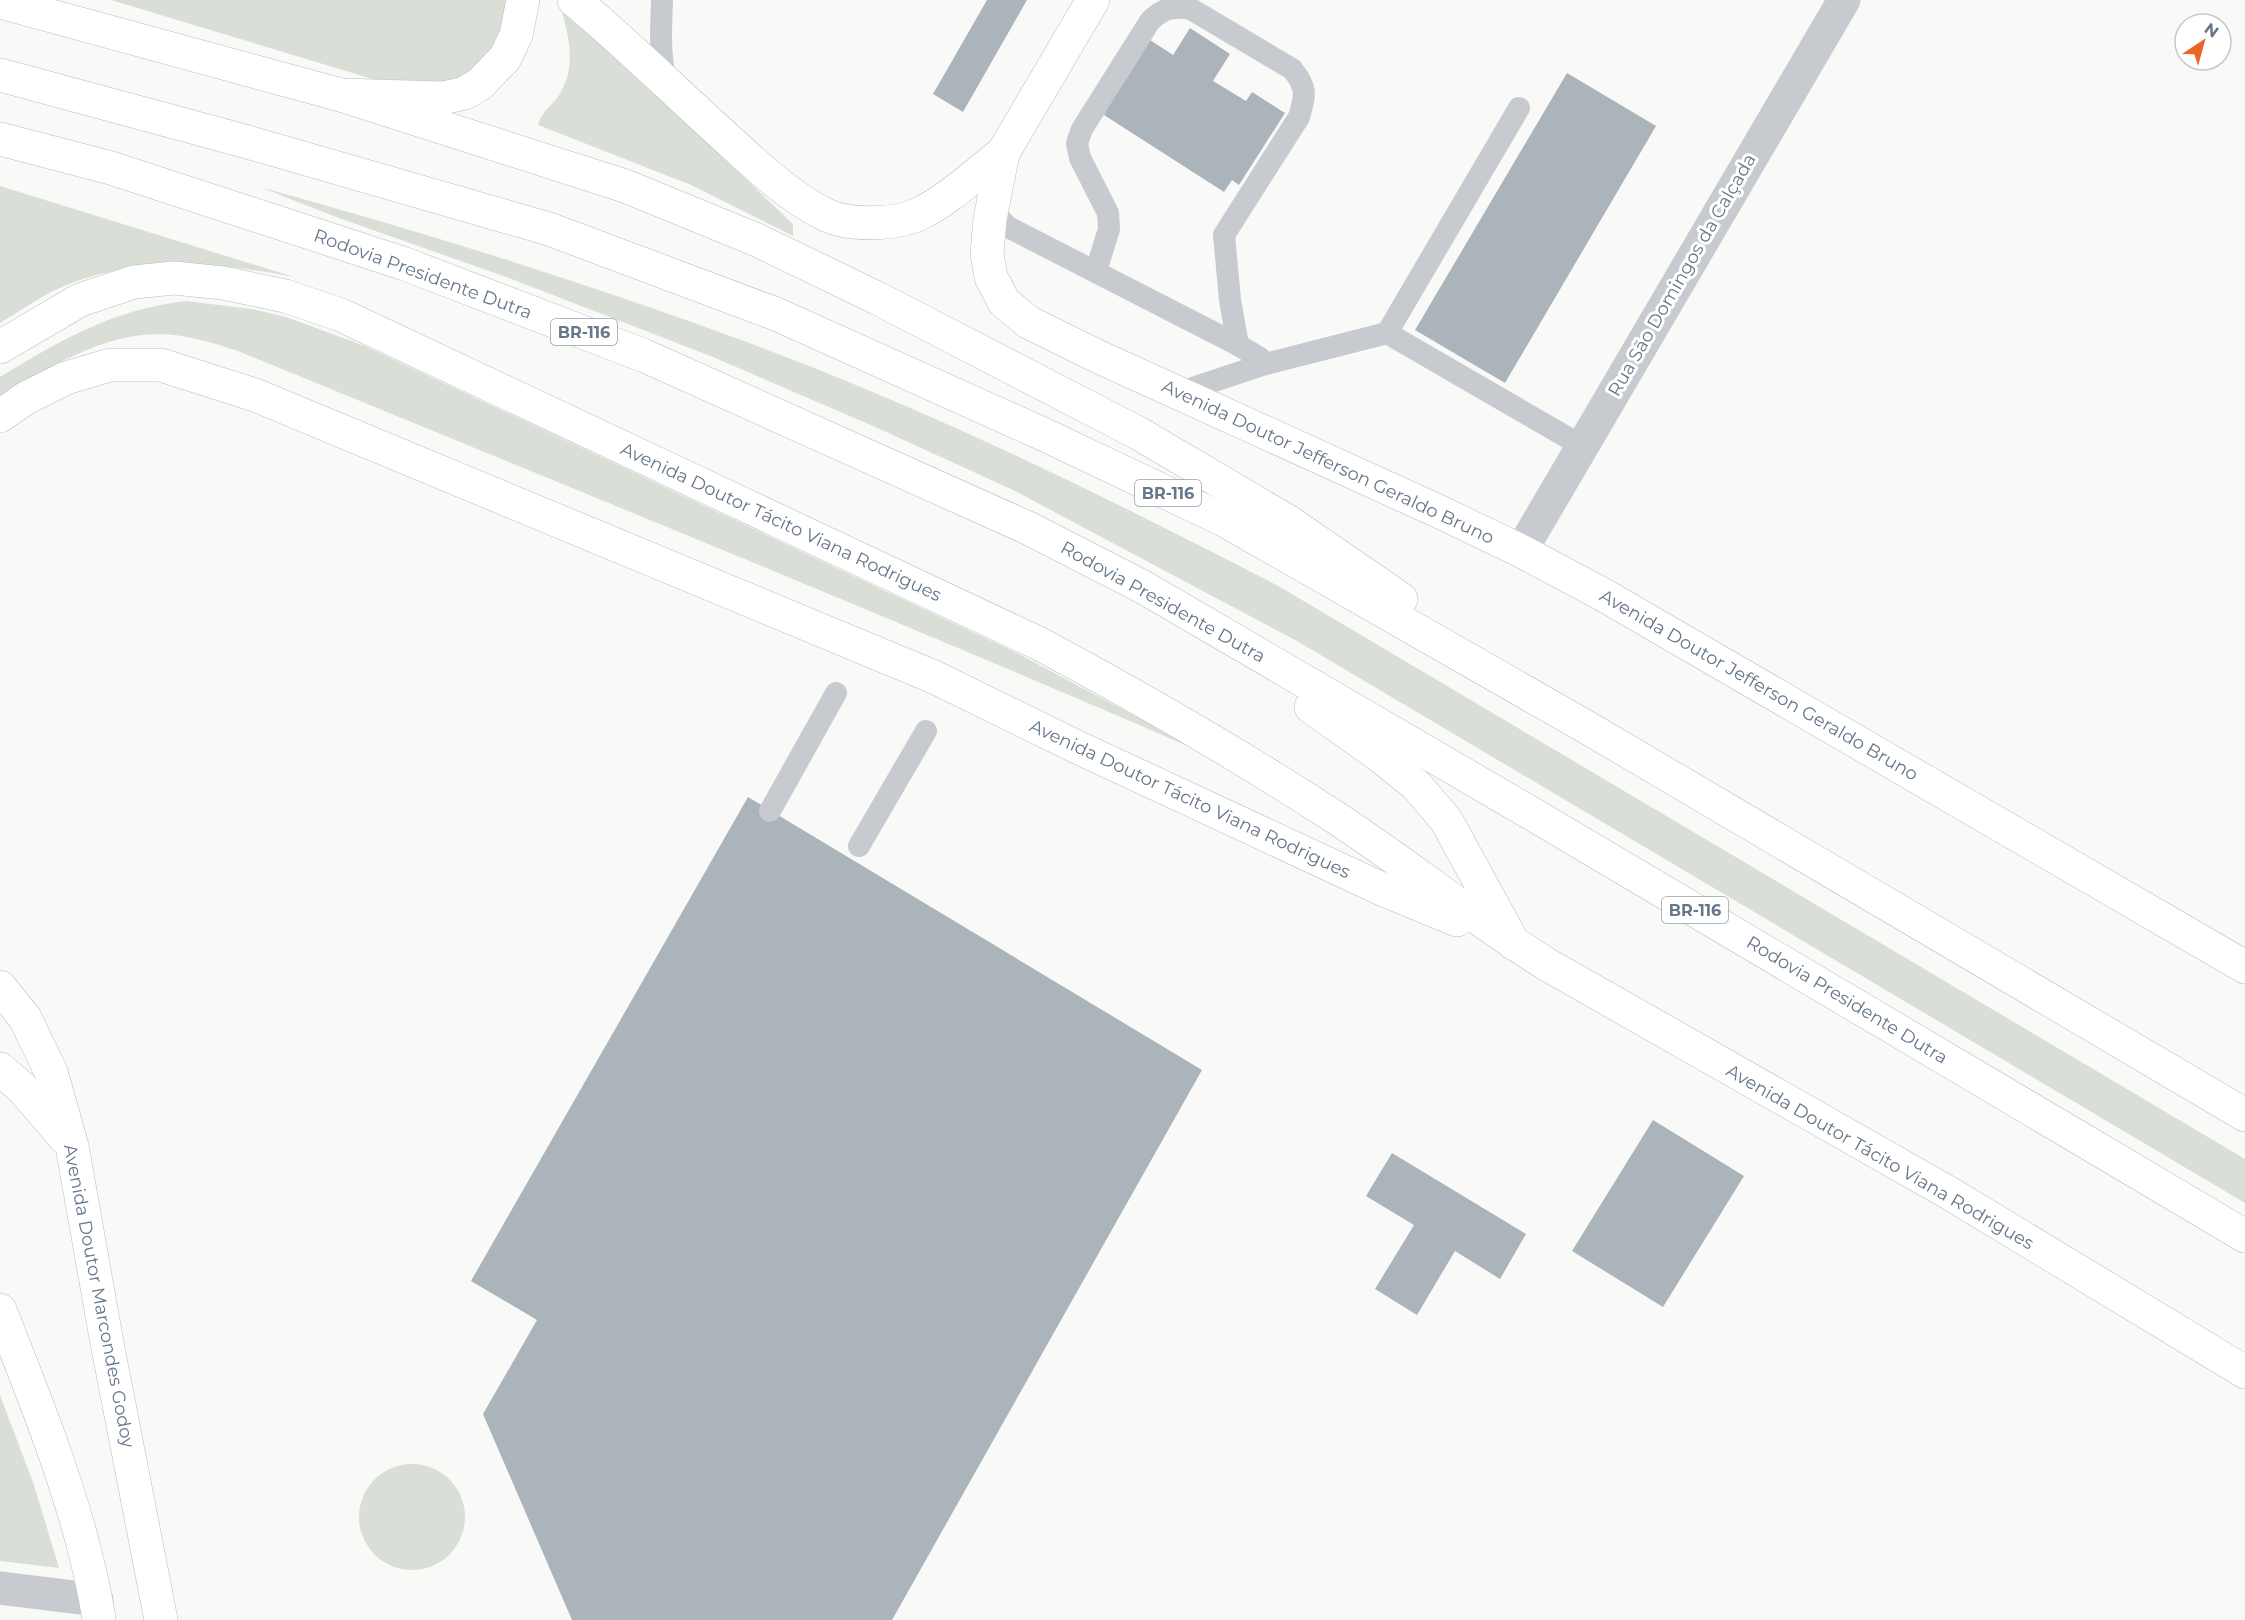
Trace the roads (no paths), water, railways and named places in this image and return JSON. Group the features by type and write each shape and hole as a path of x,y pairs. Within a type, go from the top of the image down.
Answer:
{"main road":[{"path":"341,95 443,98 465,93 480,84 506,58 516,35 522,0"},
{"path":"574,0 757,166 793,195 828,216 858,222 885,223 918,215 952,193 1003,153 1093,0"},
{"path":"0,2 341,95 625,186 757,240 879,299 1138,433 1289,522 1588,728"},
{"name":"BR-116","path":"0,75 244,141 549,230 776,314 1045,435 1224,520 1588,728 2245,1115"},
{"name":"Rodovia Presidente Dutra","path":"0,139 111,168 405,264 645,356 1017,523 1143,587 1544,821 2245,1236"},
{"name":"Avenida Doutor Jefferson Geraldo Bruno","path":"1003,153 993,202 987,254 991,277 1004,302 1028,322 1521,551 1602,594 2245,967"},
{"name":"Avenida Doutor Tácito Viana Rodrigues","path":"0,347 80,300 134,282 174,278 224,283 285,296 341,315 1040,644 1136,696 1328,812 1514,944 1587,988 1949,1193 2245,1372"},
{"name":"Avenida Doutor Tácito Viana Rodrigues","path":"0,416 26,398 66,378 110,365 161,365 255,395 934,677 1079,748 1384,890 1514,944"},
{"path":"1143,587 1380,756 1416,785 1446,820 1514,944"},
{"name":"Avenida Doutor Marcondes Godoy","path":"0,987 25,1018 51,1072 72,1146 107,1343 161,1620"},
{"path":"0,1069 22,1088 72,1146"},
{"path":"0,1311 36,1402 74,1510 98,1610"}],"street":[{"name":"Rua São Domingos da Calçada","path":"1521,551 1844,0"},
{"path":"0,1588 98,1610"}],"lane":[{"path":"662,0 661,62 667,85"},
{"path":"1096,271 1109,229 1108,213 1080,159 1077,143 1082,129 1150,21 1160,12 1176,6 1191,9 1292,69 1302,82 1305,98 1299,117 1224,236 1230,300 1238,345"},
{"path":"1387,333 1519,108"},
{"path":"993,202 998,217 1008,226 1260,358"},
{"path":"1178,393 1262,365 1387,333 1582,446"},
{"path":"770,811 836,693"},
{"path":"858,846 926,731"}]}
